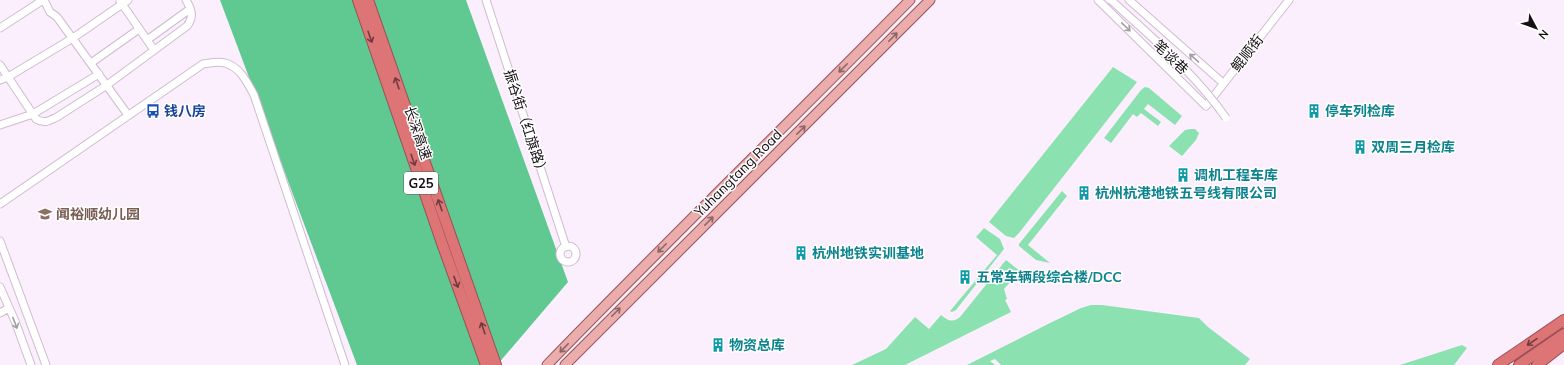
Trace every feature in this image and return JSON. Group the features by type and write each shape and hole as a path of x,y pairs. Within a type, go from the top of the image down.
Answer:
{"highway":[{"name":"长深高速","path":"358,0 486,365"},
{"name":"长深高速","path":"368,0 496,365"},
{"path":"1498,365 1564,320"},
{"path":"1519,365 1564,334"},
{"path":"1537,365 1564,344"}],"main road":[{"name":"Yuhangtang Road","path":"547,365 910,0"},
{"name":"Yuhangtang Road","path":"565,365 930,0"}],"street":[{"path":"0,28 43,0 50,12 57,17 73,38 128,115"},
{"path":"0,65 36,119 41,122 48,121 57,117 106,85 187,26 191,21 190,9 186,0"},
{"name":"振谷街（红旗路）","path":"486,0 566,247"},
{"name":"笔谈巷","path":"1098,0 1206,106"},
{"name":"笔谈巷","path":"1111,0 1199,84 1216,103 1226,118"},
{"name":"笔谈巷","path":"1129,0 1223,83"},
{"name":"鲲顺街","path":"1206,106 1289,0"},
{"path":"0,80 8,77 73,38 123,1 139,29 154,50"},
{"path":"147,40 190,9"},
{"path":"91,63 139,29"},
{"path":"0,204 203,64 224,62 238,70 247,81 254,95 345,365"},
{"path":"0,125 33,114 99,74"},
{"path":"0,241 46,365"},
{"path":"0,287 31,364 43,357"},
{"path":"0,313 9,308"}],"green space":[{"path":"220,0 466,0 568,282 497,365 357,365"},
{"path":"1113,67 1137,82 1019,233 1014,238 1006,236 989,222"},
{"path":"1145,87 1149,88 1182,116 1175,125 1148,104 1144,109 1161,122 1158,126 1141,113 1137,117 1133,114 1111,143 1104,138 1141,90"},
{"path":"1195,129 1199,133 1196,140 1182,156 1169,146 1185,130"},
{"path":"1062,191 1067,196 1028,245 1050,263 1036,260 1019,246 1019,244"},
{"path":"984,228 1000,239 1004,249 956,310 952,312 950,311 997,255 976,237"},
{"path":"1006,260 1020,271 1004,289 1007,299 1005,300 1011,312 905,365 852,365 886,349 915,317 929,329 941,315 950,320 955,320 960,317"},
{"path":"1091,305 1102,305 1199,318 1208,327 1250,359 1245,365 1001,365 995,359 990,361 995,365 967,365 1081,308"},
{"path":"1462,345 1467,348 1454,365 1400,365"}],"place":[{"name":"钱八房","path":"153,111"},
{"name":"停车列检库","path":"1314,111"},
{"name":"双周三月检库","path":"1360,147"},
{"name":"调机工程车库","path":"1183,175"},
{"name":"杭州杭港地铁五号线有限公司","path":"1084,193"},
{"name":"闻裕顺幼儿园","path":"45,214"},
{"name":"杭州地铁实训基地","path":"801,253"},
{"name":"五常车辆段综合楼/DCC","path":"965,277"},
{"name":"物资总库","path":"718,345"}]}
